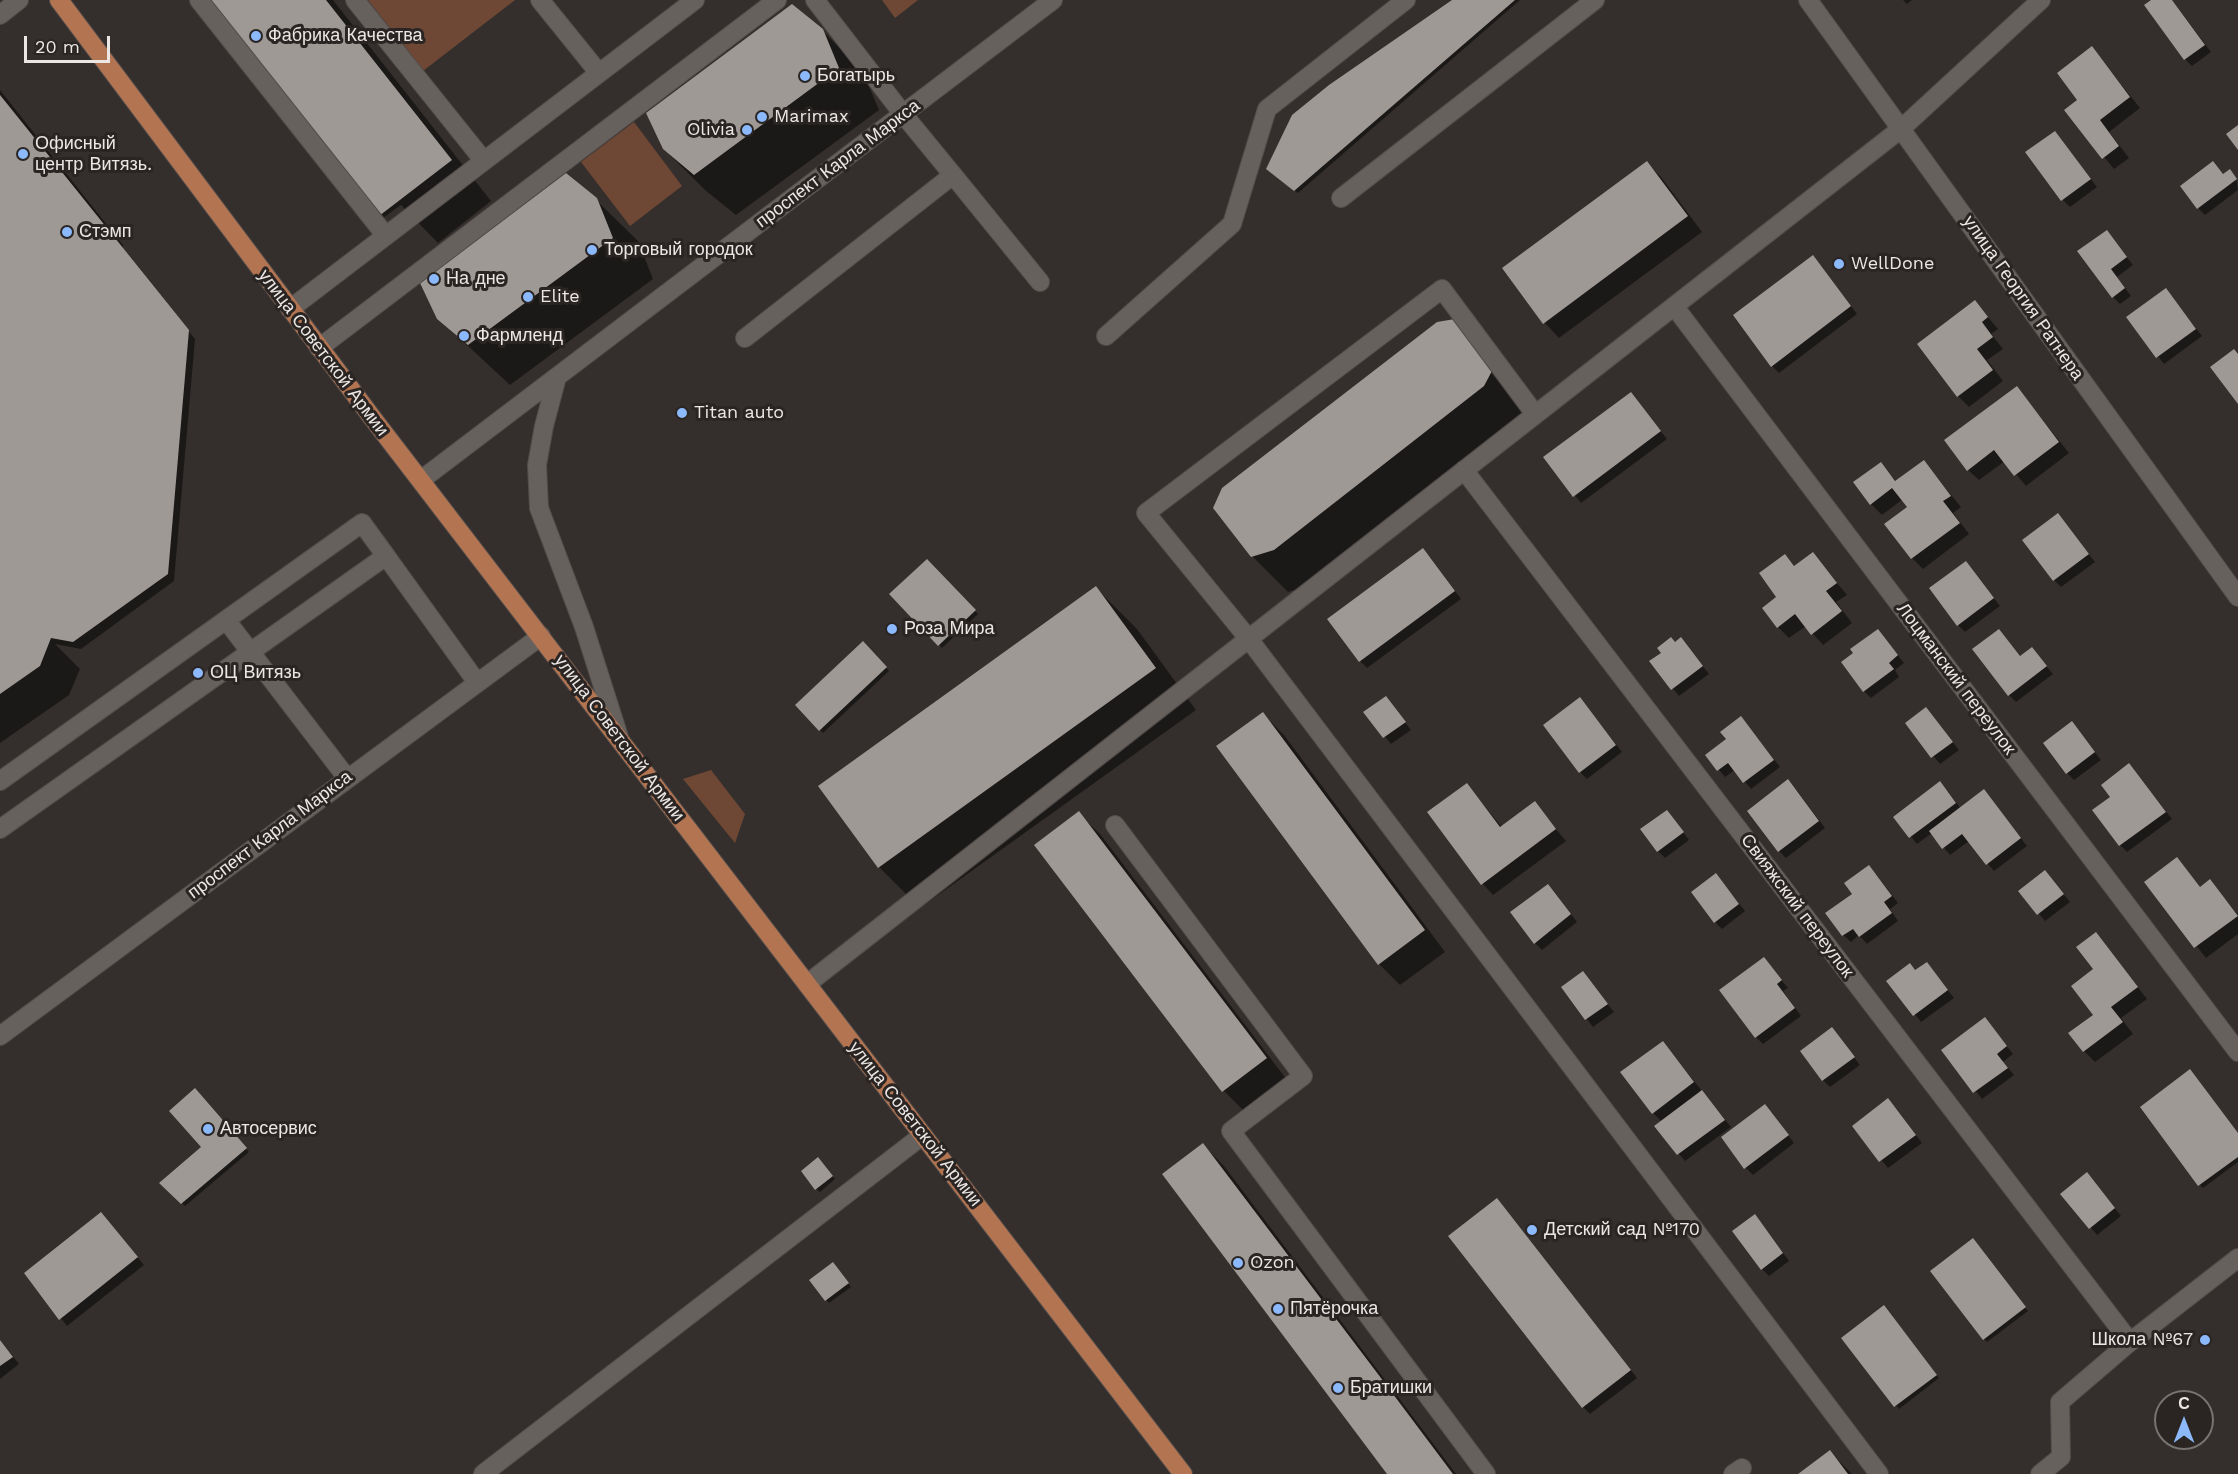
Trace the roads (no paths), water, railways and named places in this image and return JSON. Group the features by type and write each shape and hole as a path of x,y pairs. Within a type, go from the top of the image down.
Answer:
{"main road":[{"name":"улица Советской Армии","path":"58,0 290,309 1184,1474"}],"street":[{"path":"0,15 20,0"},
{"path":"199,0 386,236"},
{"path":"355,0 484,161"},
{"path":"540,0 599,74 596,76"},
{"path":"290,309 695,0"},
{"path":"320,348 777,0"},
{"path":"815,0 903,114 1040,282"},
{"name":"проспект Карла Маркса","path":"421,480 1053,0"},
{"path":"1106,336 1232,224 1267,109 1406,0"},
{"path":"1341,198 1595,0"},
{"name":"улица Георгия Ратнера","path":"1808,0 2238,597"},
{"path":"807,984 1902,128 2041,0"},
{"path":"746,338 953,175"},
{"path":"1536,414 1442,289 1146,513 1248,638 1879,1474"},
{"name":"Лоцманский переулок","path":"1674,306 2238,1052"},
{"path":"557,377 544,426 537,465 539,508 584,627 619,738"},
{"name":"Свияжский переулок","path":"1464,470 2130,1342"},
{"path":"0,780 362,523 476,681"},
{"path":"0,829 386,556"},
{"path":"226,620 347,778"},
{"name":"проспект Карла Маркса","path":"0,1036 476,681 540,636"},
{"path":"1115,825 1303,1076 1231,1131 1486,1474"},
{"path":"483,1474 923,1135"},
{"path":"2046,1472 2061,1457 2060,1402 2130,1342 2238,1258"}],"place":[{"name":"Фабрика Качества","path":"256,36"},
{"name":"Богатырь","path":"805,76"},
{"name":"Marimax","path":"762,117"},
{"name":"Olivia","path":"747,130"},
{"name":"Офисный центр Витязь.","path":"23,154"},
{"name":"Стэмп","path":"67,232"},
{"name":"Торговый городок","path":"592,250"},
{"name":"WellDone","path":"1839,264"},
{"name":"На дне","path":"434,279"},
{"name":"Elite","path":"528,297"},
{"name":"Фармленд","path":"464,336"},
{"name":"Titan auto","path":"682,413"},
{"name":"Роза Мира","path":"892,629"},
{"name":"ОЦ Витязь","path":"198,673"},
{"name":"Автосервис","path":"208,1129"},
{"name":"Детский сад №170","path":"1532,1230"},
{"name":"Ozon","path":"1238,1263"},
{"name":"Пятёрочка","path":"1278,1309"},
{"name":"Школа №67","path":"2205,1340"},
{"name":"Братишки","path":"1338,1388"}]}
